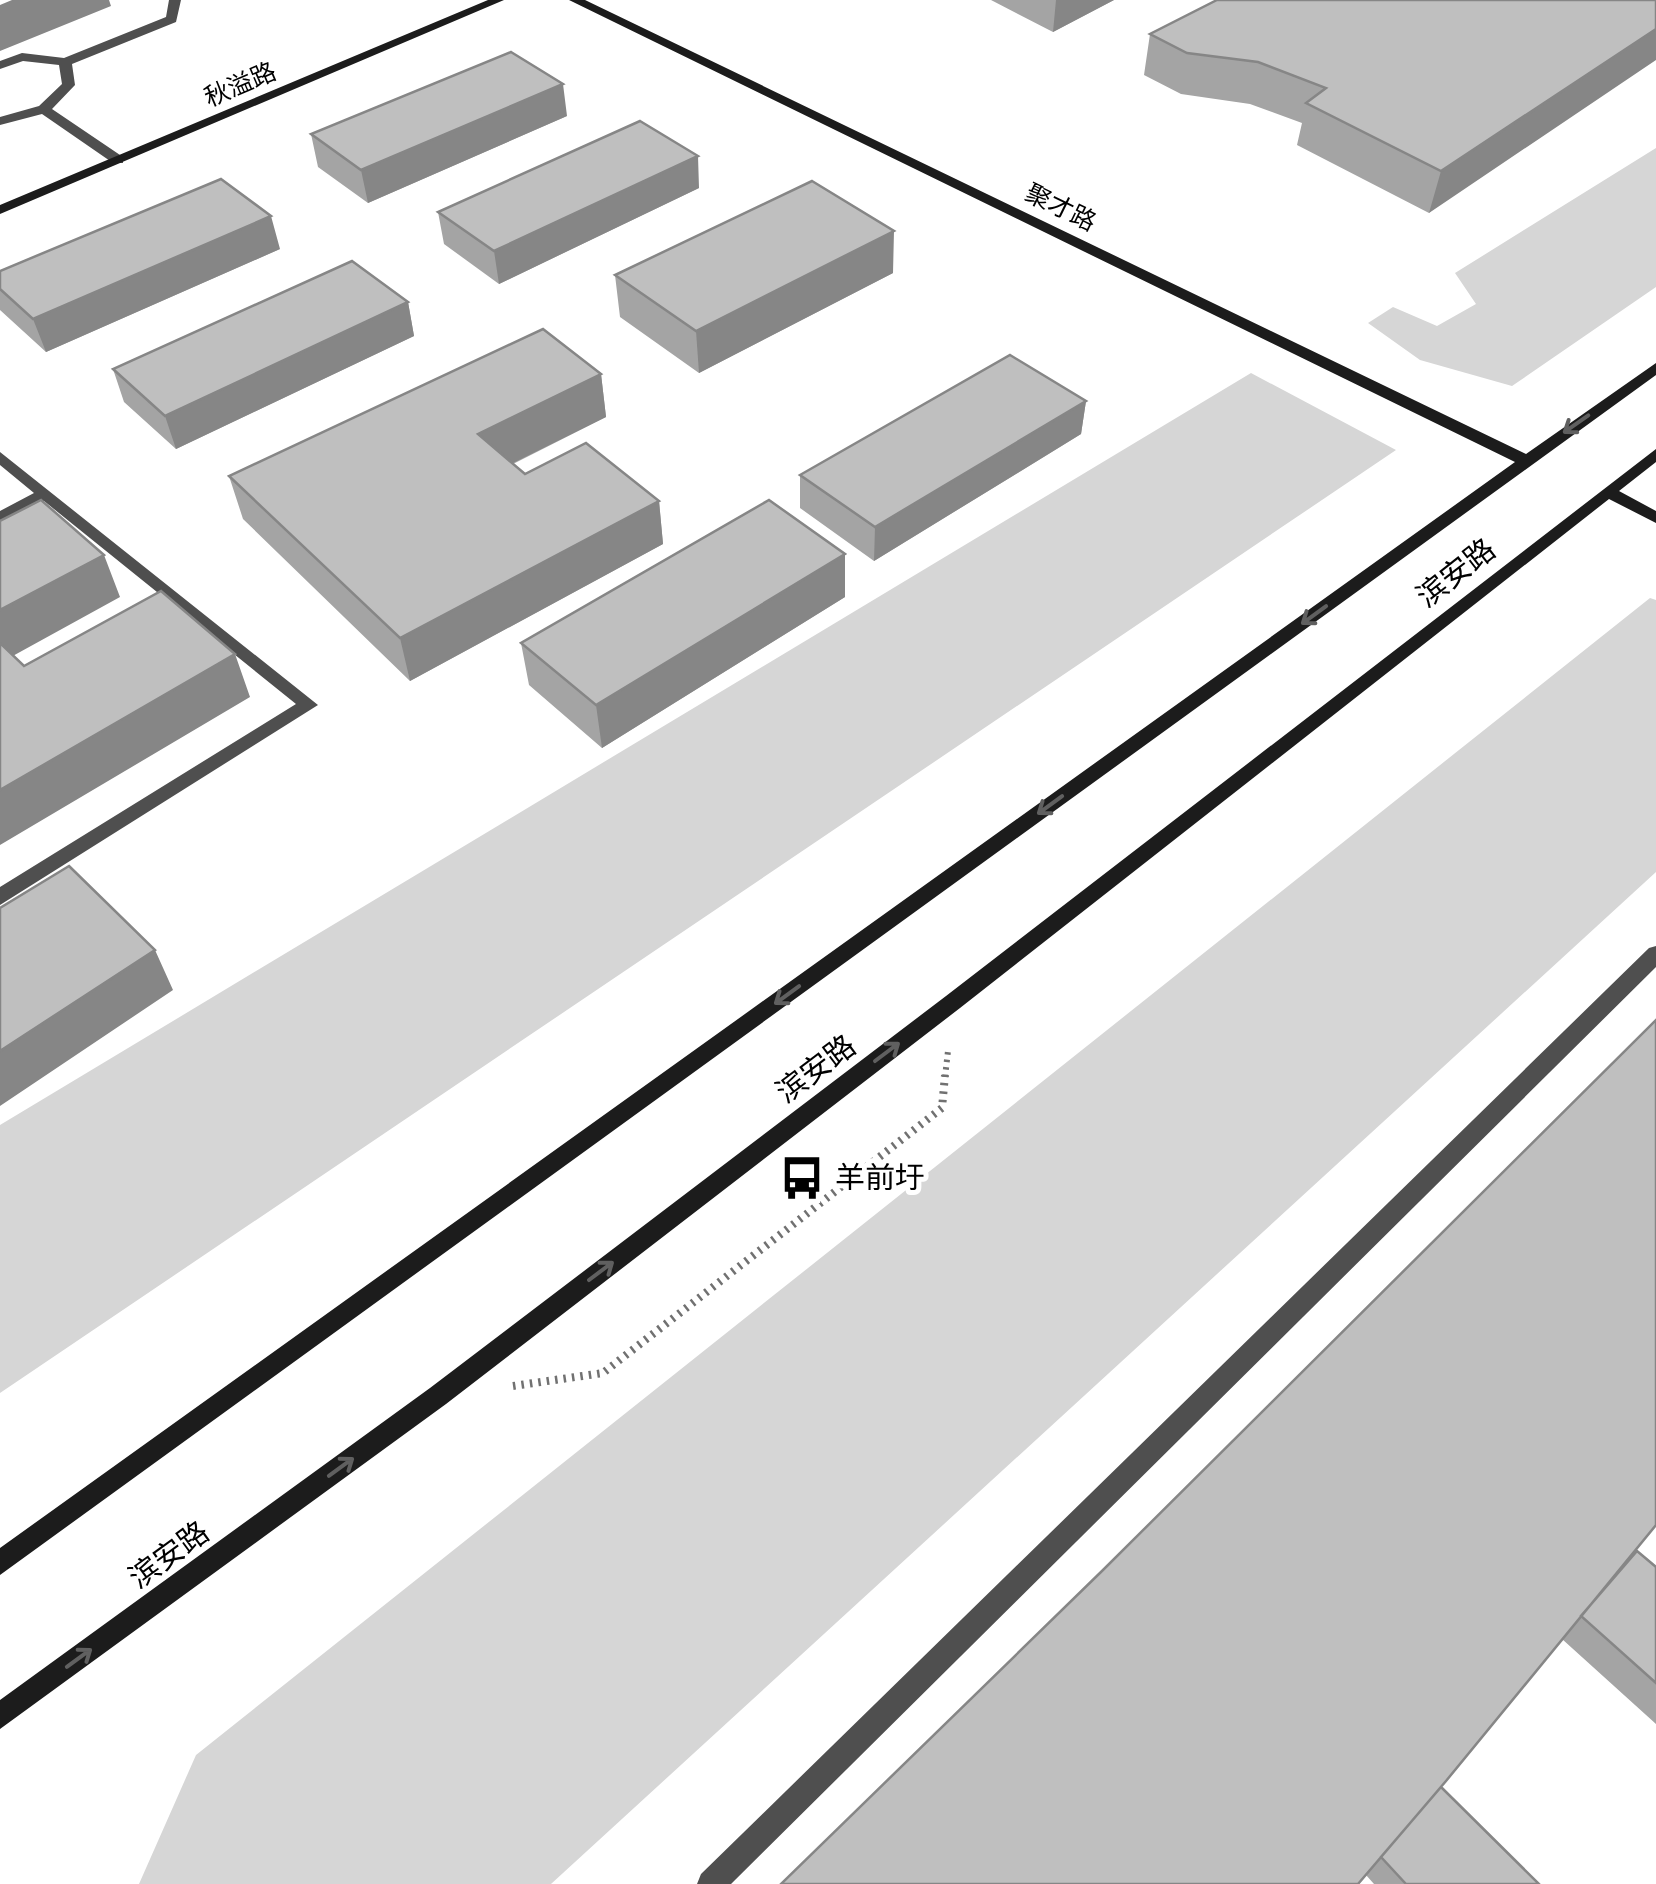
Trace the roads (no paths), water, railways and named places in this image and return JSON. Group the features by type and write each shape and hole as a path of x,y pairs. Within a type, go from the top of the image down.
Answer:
{"main road":[{"name":"秋溢路","path":"0,210 498,0"},
{"name":"聚才路","path":"575,0 1525,460"},
{"name":"滨安路","path":"0,1563 1656,368"},
{"name":"滨安路","path":"0,1716 438,1396 953,1002 1656,454"},
{"path":"1608,492 1656,518"}],"lane":[{"path":"0,65 22,57 66,62 172,20 175,0"},
{"path":"0,121 44,110 70,85 66,62"},
{"path":"44,110 118,160"},
{"path":"0,458 308,705 0,897"},
{"path":"0,518 46,494"},
{"path":"710,1884 1656,954"}],"place":[{"name":"羊前圩","path":"802,1178"}]}
